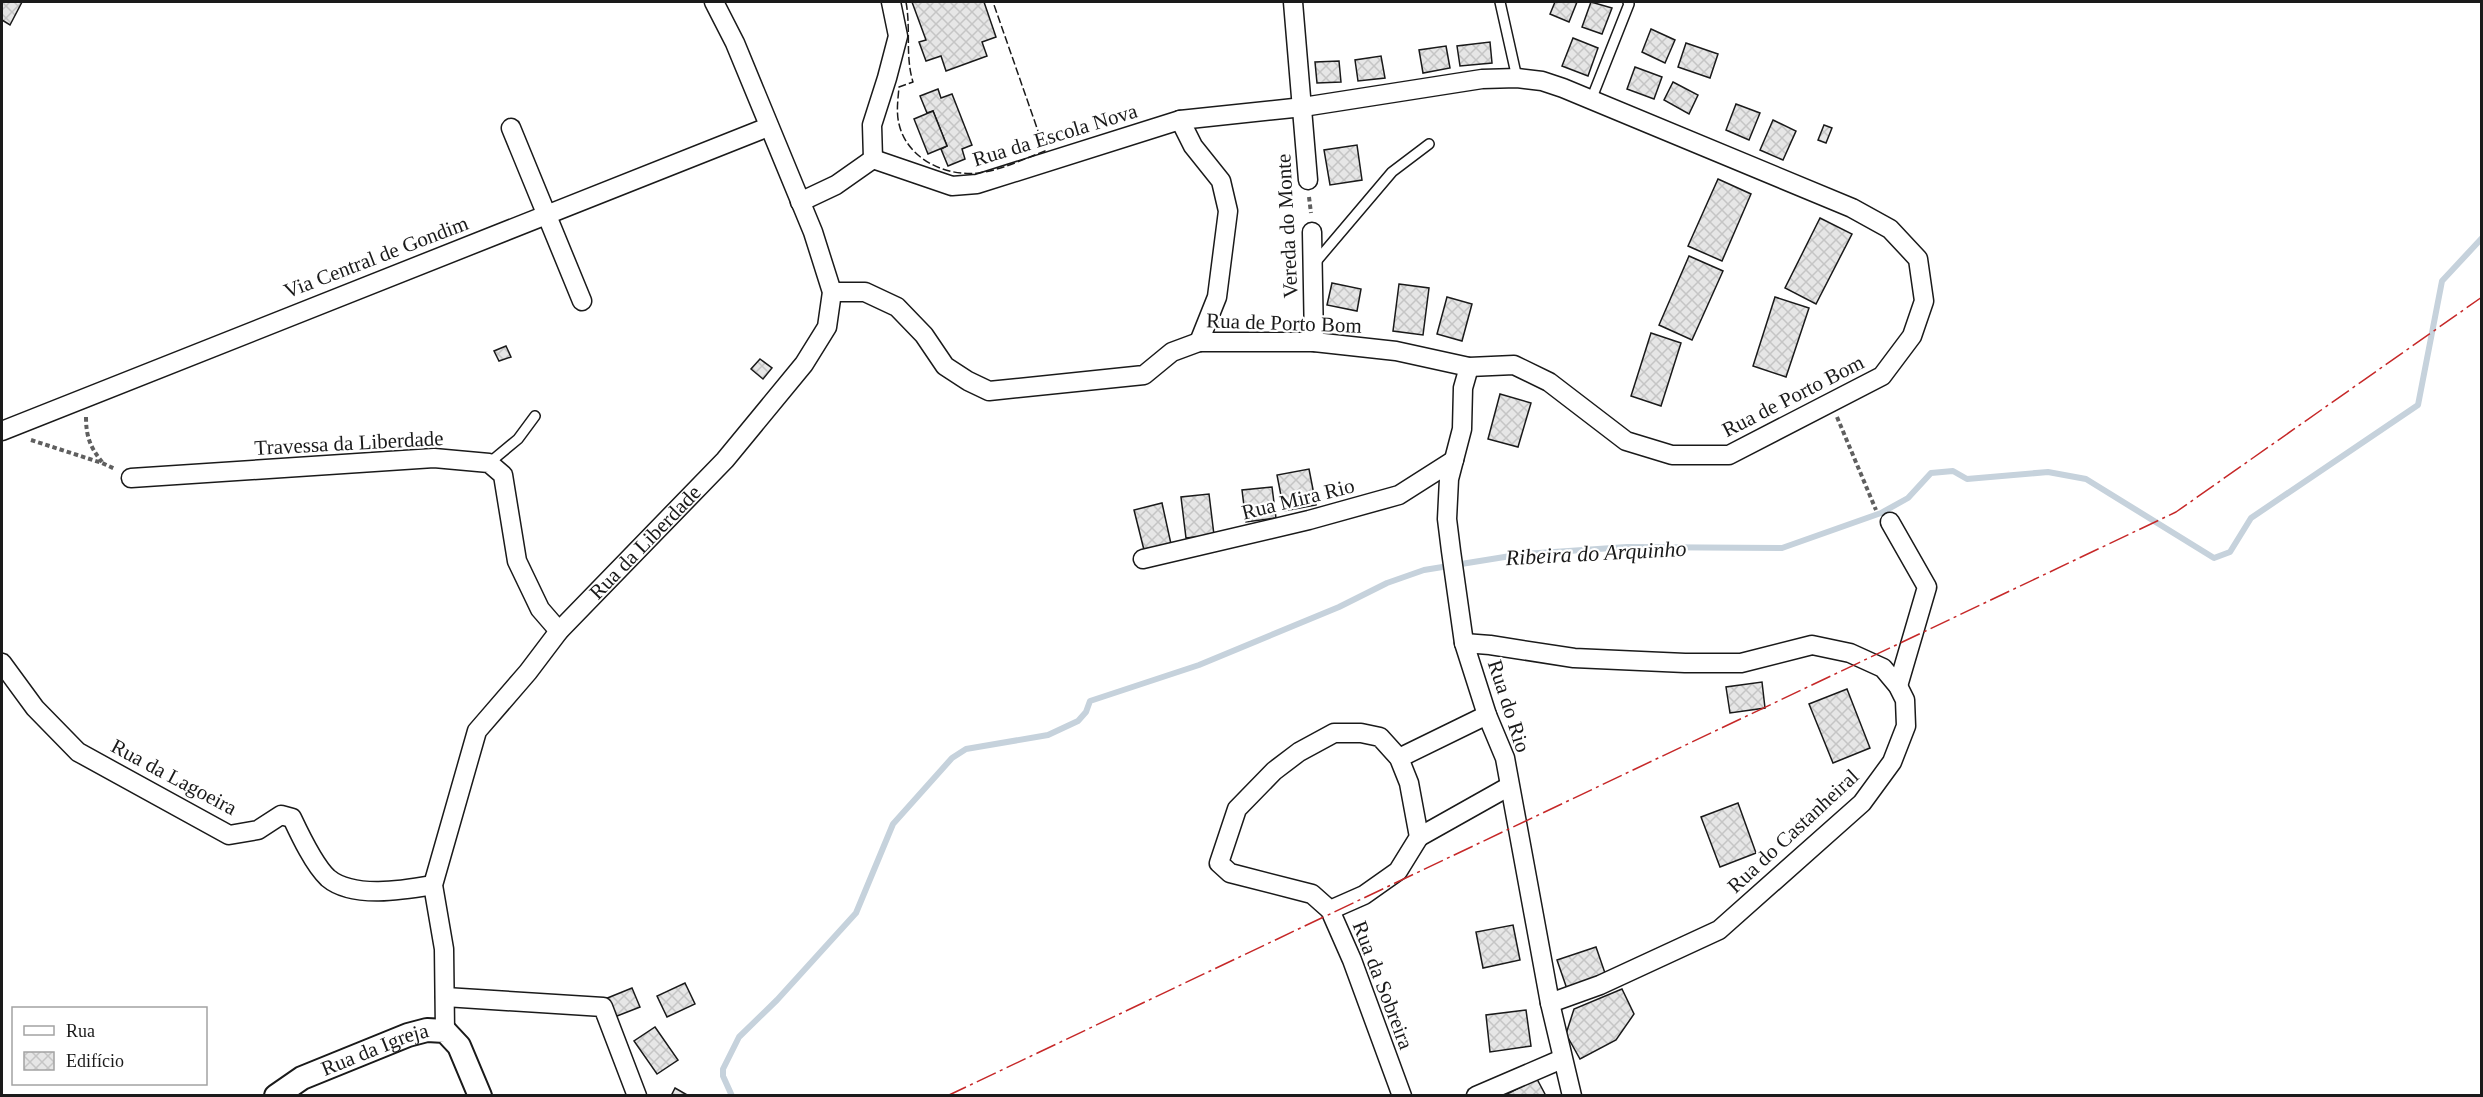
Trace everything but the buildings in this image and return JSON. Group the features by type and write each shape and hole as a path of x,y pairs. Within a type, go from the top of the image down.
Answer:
{"street":[{"name":"Rua da Liberdade","path":"445,1031 444,949 433,885 477,731 560,631 725,460 804,364 827,327 832,292 800,202 735,44 714,2"},
{"path":"800,202 836,185 873,159 872,125 898,36 891,2"},
{"name":"Vereda do Monte","path":"1293,2 1308,180"},
{"name":"Rua de Porto Bom","path":"832,292 865,291 897,307 924,335 945,366 989,391 1144,375 1172,352 1199,342 1314,342 1396,351 1469,367 1514,365 1549,381 1626,441 1672,455 1730,456 1882,376 1912,336 1924,301 1918,259 1890,229 1852,208 1542,81 1517,78 1482,79 1303,107"},
{"name":"Rua da Escola Nova","path":"873,159 952,186 977,184 1180,120 1303,107"},
{"path":"1180,120 1193,146 1221,181 1228,211 1217,297 1199,342"},
{"name":"Via Central de Gondim","path":"2,430 768,127"},
{"path":"511,128 582,301"},
{"name":"Vereda do Monte","path":"1312,232 1314,342"},
{"name":"Rua do Rio","path":"1469,367 1463,388 1462,429 1449,479 1447,519 1464,643 1487,715 1504,758 1550,1003 1572,1095"},
{"name":"Travessa da Liberdade","path":"131,478 434,458 489,463"},
{"name":"Rua Mira Rio","path":"1143,559 1309,520 1399,495 1454,460"},
{"path":"489,463 503,475 517,561 540,609 560,631"},
{"path":"1890,522 1927,587 1898,686"},
{"path":"1464,643 1574,658 1684,663 1741,663 1812,645 1850,653 1883,668 1898,686"},
{"name":"Rua da Lagoeira","path":"2,663 35,708 78,752 229,835 258,830 281,815 292,818 304,844 328,878 354,889 397,891 433,885"},
{"name":"Rua do Castanheiral","path":"1550,1003 1600,986 1719,930 1862,802 1892,762 1906,726 1905,700 1898,686"},
{"path":"1399,758 1487,715"},
{"path":"1330,910 1312,894 1230,873 1219,863 1237,809 1274,771 1299,752 1334,733 1360,733 1380,737 1399,758 1409,783 1419,837 1508,787"},
{"name":"Rua da Sobreira","path":"1402,1095 1352,960 1330,910 1364,896 1398,871 1419,837"},
{"path":"445,997 603,1007 637,1095"},
{"name":"Rua da Igreja","path":"276,1095 302,1078 408,1035 427,1030 445,1031"},
{"path":"445,1031 459,1046 480,1095"},
{"path":"1476,1095 1562,1059"}],"lane":[{"path":"1500,2 1517,78"},
{"path":"1591,100 1628,2"},
{"path":"1312,266 1392,172 1429,144"},
{"path":"489,463 518,439 535,416"}],"path":[{"name":"Vereda do Monte","path":"1308,180 1312,232"},
{"path":"86,397 86,430 90,448 102,463"},
{"path":"1831,403 1874,506"},
{"path":"2,430 102,463 131,478"}],"waterway":[{"name":"Ribeira do Arquinho","path":"732,1096 723,1076 723,1069 739,1037 777,1000 856,913 893,824 952,758 966,749 1048,735 1078,721 1086,712 1090,701 1199,665 1339,607 1387,583 1424,570 1523,554 1627,547 1782,548 1881,513 1908,498 1931,473 1953,471 1967,479 2048,472 2086,479 2214,558 2230,552 2251,518 2418,405 2442,281 2482,238"}],"fence":[{"path":"906,2 909,62 913,82 899,87 897,110 903,136 910,147 930,163 954,172 966,173 996,169 1045,151 993,2"}],"power":[{"path":"947,1096 2176,512 2482,297"}]}
